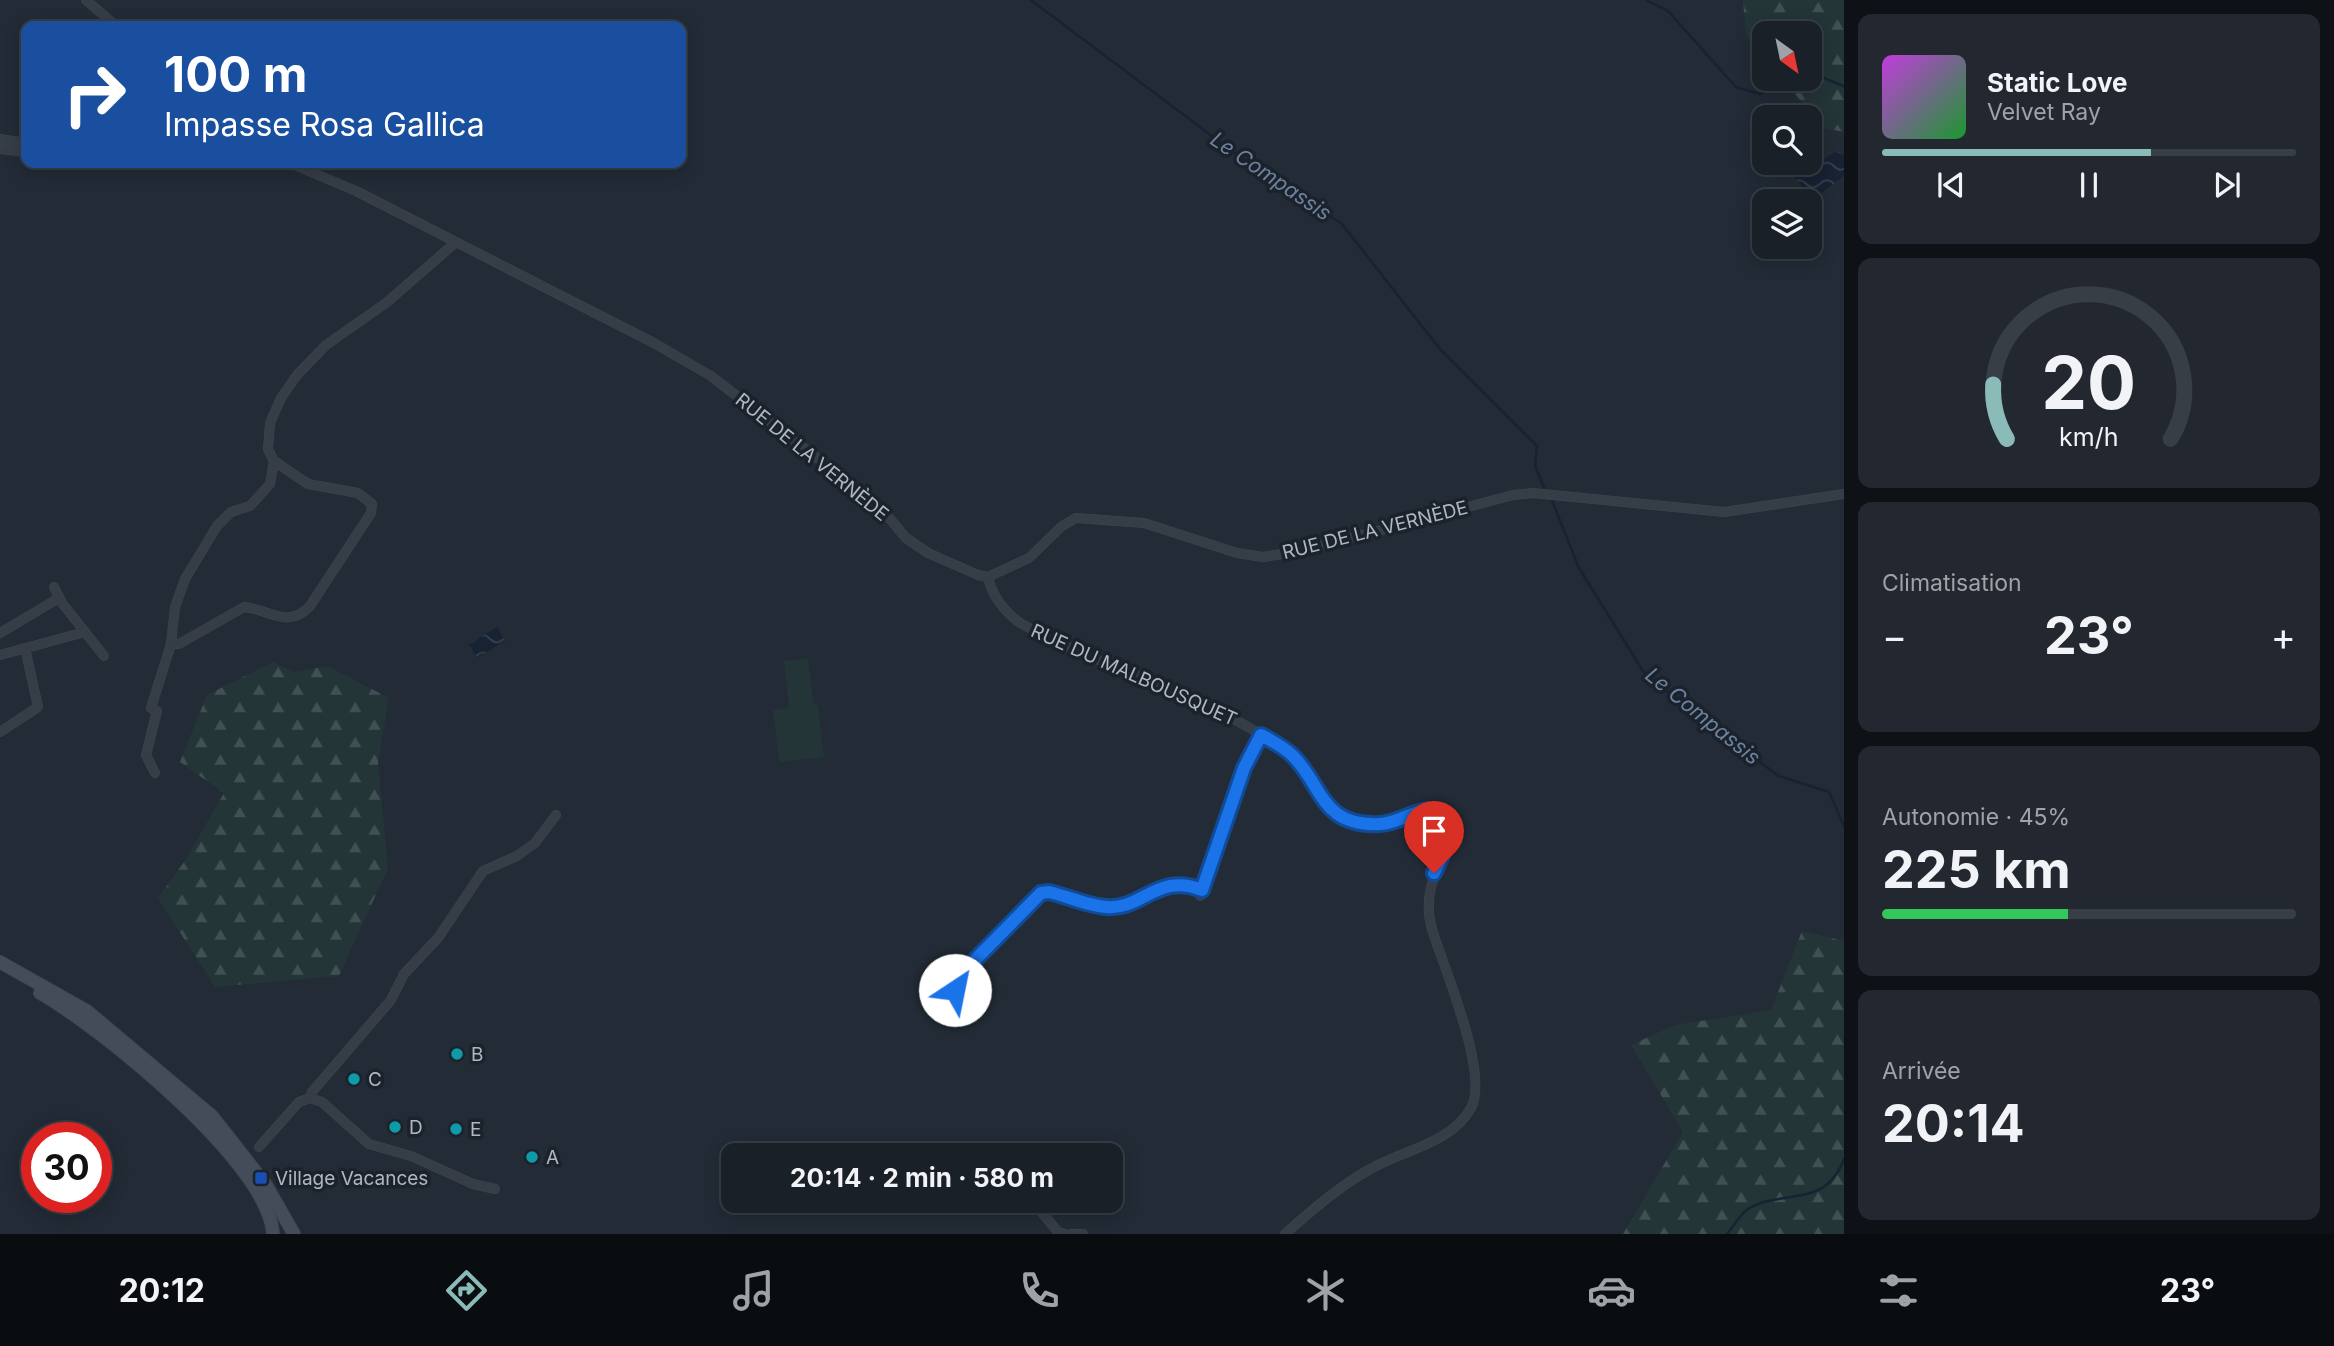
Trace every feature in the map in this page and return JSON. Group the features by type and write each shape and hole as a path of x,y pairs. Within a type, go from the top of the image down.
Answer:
{"main road":[{"path":"0,962 87,1011 212,1116 266,1185 295,1234"},
{"path":"0,970 54,1001 91,1027 203,1125 253,1183 271,1220 273,1234"}],"street":[{"path":"86,0 110,21"},
{"path":"0,139 21,142"},
{"path":"0,149 21,151"},
{"name":"RUE DE LA VERNÈDE","path":"302,168 356,191 654,343 710,376 880,507 906,538 954,566 988,577 1029,558 1076,518 1144,523 1237,553 1263,557 1302,551 1513,495 1533,494 1724,512 1844,494"},
{"path":"171,644 179,644 244,607 280,619 303,613 371,513 372,505 366,498 308,484 274,461 268,449 270,423 281,398 297,375 326,345 386,303 455,243"},
{"path":"155,773 146,755 157,711 150,708 171,644 177,599 185,579 217,526 231,512 250,506 270,484 274,461"},
{"name":"RUE DU MALBOUSQUET","path":"988,577 996,598 1007,614 1020,623 1183,694 1261,735 1293,756 1322,800 1346,818 1363,824 1384,824 1426,810 1446,818 1451,836 1434,873 1429,906 1431,926 1461,1016 1473,1065 1476,1093 1472,1107 1461,1121 1445,1133 1378,1165 1347,1184 1285,1234"},
{"path":"54,587 59,598 104,656"},
{"path":"0,633 59,598"},
{"path":"0,654 85,632"},
{"path":"0,732 38,707 25,648"},
{"path":"967,972 974,961 1041,893 1049,892 1108,907 1172,884 1184,883 1201,893 1244,768 1261,735"},
{"path":"310,1098 312,1092 391,1000 404,974 438,938 483,871 517,856 535,843 556,815"},
{"path":"258,1147 299,1102 310,1098 322,1102 369,1144 411,1156 473,1184 495,1189"},
{"path":"1042,1213 1058,1232 1065,1234"},
{"path":"1071,1234 1083,1234"}],"green space":[{"path":"1743,0 1844,0 1844,132 1824,128 1822,105 1804,105 1792,91 1822,91 1822,21 1752,21 1752,43 1746,36"},
{"path":"808,658 814,705 818,705 824,757 779,762 773,710 789,707 784,661"},
{"path":"273,662 293,672 327,666 389,698 378,763 388,868 339,976 215,987 158,898 184,862 224,793 180,762 207,695"},
{"path":"1802,931 1844,941 1844,1234 1623,1234 1683,1132 1631,1045 1675,1025 1771,1010"}],"water":[{"path":"1836,151 1844,155 1844,176 1822,193 1822,189 1804,189 1793,175 1822,175 1822,161"},
{"path":"497,627 505,641 477,658 469,644"}],"waterway":[{"name":"Le Compassis","path":"1031,0 1273,182 1341,223 1440,349 1537,446 1535,465 1544,488"},
{"path":"1646,0 1668,11 1736,87 1760,94 1769,91"},
{"path":"1822,77 1844,86"},
{"name":"Le Compassis","path":"1551,498 1579,568 1643,671 1696,716 1779,776 1829,792 1844,826"},
{"path":"1727,1234 1748,1209 1761,1203 1815,1192 1826,1185 1836,1175 1844,1159"}],"place":[{"name":"B","path":"457,1054"},
{"name":"C","path":"354,1079"},
{"name":"D","path":"395,1127"},
{"name":"E","path":"456,1129"},
{"name":"A","path":"532,1157"},
{"name":"Village Vacances","path":"261,1178"}],"route":[{"path":"955,990 956,978 967,972 974,961 1011,927 1041,893 1049,892 1108,907 1119,906 1172,884 1184,883 1202,890 1244,768 1261,735 1293,756 1327,806 1346,818 1363,824 1384,824 1426,810 1446,818 1451,836 1434,873"}]}
